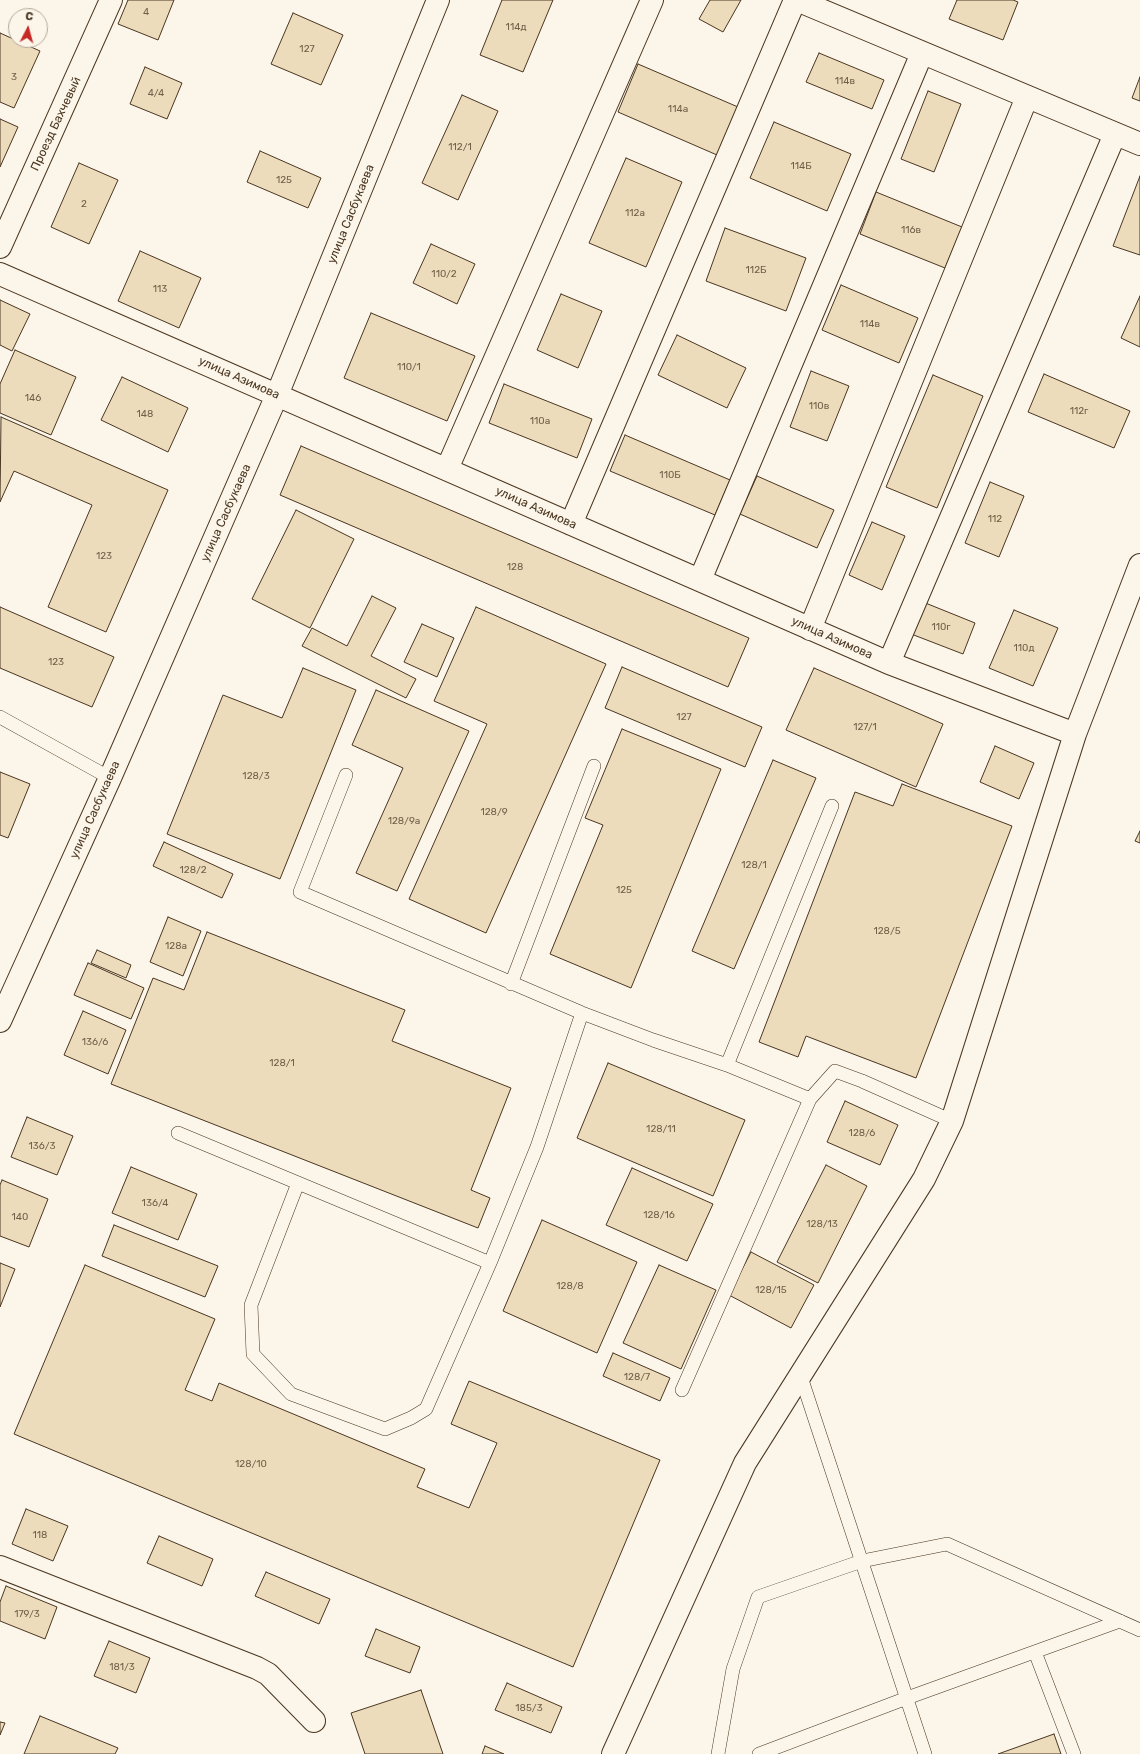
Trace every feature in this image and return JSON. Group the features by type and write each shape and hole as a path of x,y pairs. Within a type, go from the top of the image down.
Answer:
{"street":[{"name":"Проезд Бахчевый","path":"0,247 15,210 55,126 111,0"},
{"name":"улица Сасбукаева","path":"0,1021 110,778 277,395 438,0"},
{"path":"447,469 652,0"},
{"path":"571,524 796,0 1140,144"},
{"path":"700,580 922,53"},
{"path":"810,629 1027,97"},
{"path":"889,663 1115,134"},
{"name":"улица Азимова","path":"0,274 889,663 1075,734"},
{"path":"613,1754 745,1463 924,1179 952,1120 1075,734 1140,566"},
{"path":"0,1567 258,1668 268,1674 314,1721"}],"lane":[{"path":"0,718 110,778"},
{"path":"511,984 594,766"},
{"path":"346,775 300,892 511,984 582,1013 653,1040 727,1065 810,1099"},
{"path":"727,1065 832,806"},
{"path":"298,1183 251,1305 253,1354 291,1394 385,1429 411,1418 426,1409 490,1263 539,1141 582,1013"},
{"path":"682,1390 810,1099 835,1071 862,1080 952,1120"},
{"path":"178,1133 490,1263"},
{"path":"800,1374 925,1754"},
{"path":"718,1754 733,1669 758,1597 862,1561 947,1544 1140,1630"},
{"path":"759,1754 907,1698 1120,1621"},
{"path":"1035,1652 1074,1754"}],"building":[{"path":"128,0 174,0 158,40 118,24"},
{"path":"502,0 553,0 523,72 480,55"},
{"path":"710,0 741,0 723,32 699,19"},
{"path":"957,0 1013,0 1018,2 1003,40 949,19"},
{"path":"293,13 343,35 321,85 271,64"},
{"path":"0,33 8,37 8,48 33,48 40,51 14,108 0,102"},
{"path":"819,53 884,80 872,109 806,82"},
{"path":"638,64 738,107 717,155 618,112"},
{"path":"145,67 182,83 167,119 130,104"},
{"path":"1140,77 1140,101 1132,98"},
{"path":"928,91 961,104 934,172 901,159"},
{"path":"462,95 498,111 458,200 422,183"},
{"path":"0,119 18,127 0,167"},
{"path":"774,122 851,154 827,211 750,178"},
{"path":"260,151 321,178 308,208 247,182"},
{"path":"626,158 682,182 646,267 589,243"},
{"path":"79,163 118,180 89,244 51,227"},
{"path":"1140,176 1140,255 1113,246"},
{"path":"876,192 962,227 945,268 860,234"},
{"path":"725,228 806,258 786,311 706,281"},
{"path":"431,244 475,264 457,304 413,283"},
{"path":"140,251 201,278 179,328 118,301"},
{"path":"841,285 918,318 899,363 822,330"},
{"path":"561,294 602,311 578,368 537,350"},
{"path":"1140,296 1140,347 1121,338"},
{"path":"0,300 30,314 12,351 0,345"},
{"path":"371,313 475,356 447,421 344,378"},
{"path":"677,335 746,368 727,408 658,375"},
{"path":"15,350 76,377 51,435 0,413 0,384"},
{"path":"811,371 849,386 827,441 790,427"},
{"path":"1044,374 1130,411 1114,448 1028,412"},
{"path":"933,375 983,396 937,508 886,487"},
{"path":"122,377 188,408 168,452 101,420"},
{"path":"504,384 592,419 577,458 489,423"},
{"path":"1,417 168,490 106,632 48,607 92,505 14,471 0,502"},
{"path":"625,435 730,480 715,515 610,471"},
{"path":"301,446 749,638 728,687 280,495"},
{"path":"757,476 834,510 817,548 740,514"},
{"path":"990,482 1024,496 999,557 965,543"},
{"path":"296,510 354,539 310,628 252,599"},
{"path":"872,522 905,536 882,590 849,575"},
{"path":"372,596 396,608 371,656 416,679 406,698 302,646 312,628 347,646"},
{"path":"918,600 975,623 963,654 906,632"},
{"path":"0,607 114,657 92,707 0,668"},
{"path":"476,607 606,664 486,933 409,899 487,724 434,701"},
{"path":"1014,610 1058,628 1033,686 989,668"},
{"path":"422,624 454,638 437,677 404,662"},
{"path":"622,667 762,727 745,767 605,708"},
{"path":"303,668 356,690 280,879 167,834 223,695 282,718"},
{"path":"814,668 943,724 916,787 786,730"},
{"path":"376,690 469,731 397,891 356,873 403,768 352,745"},
{"path":"622,729 721,769 631,988 550,954 603,825 585,818"},
{"path":"995,746 1034,763 1019,799 980,782"},
{"path":"773,760 816,778 734,969 692,951"},
{"path":"0,772 30,784 8,838 0,835"},
{"path":"902,784 1012,826 916,1078 806,1036 798,1057 759,1042 855,792 893,806"},
{"path":"1140,831 1140,843 1135,841"},
{"path":"164,842 233,874 222,898 153,866"},
{"path":"168,917 201,931 183,976 150,962"},
{"path":"207,932 405,1010 392,1041 511,1088 471,1190 490,1198 478,1228 111,1084 153,978 184,990"},
{"path":"97,950 131,965 126,978 91,963"},
{"path":"88,963 144,988 131,1019 74,995"},
{"path":"83,1011 126,1030 108,1074 64,1055"},
{"path":"608,1063 745,1120 713,1196 577,1138"},
{"path":"845,1101 898,1125 880,1165 827,1142"},
{"path":"27,1117 73,1136 57,1175 11,1157"},
{"path":"826,1165 867,1186 818,1283 777,1262"},
{"path":"131,1167 197,1194 178,1240 112,1213"},
{"path":"632,1168 713,1204 687,1261 606,1225"},
{"path":"2,1180 48,1199 29,1247 0,1236 0,1185"},
{"path":"542,1220 637,1262 597,1353 503,1311"},
{"path":"114,1225 218,1266 205,1297 102,1256"},
{"path":"751,1252 814,1285 791,1328 729,1295"},
{"path":"0,1263 15,1269 0,1307"},
{"path":"85,1265 215,1319 185,1390 212,1401 219,1383 425,1469 417,1487 469,1508 497,1443 451,1424 469,1381 660,1460 573,1667 14,1434"},
{"path":"659,1265 716,1290 681,1369 623,1343"},
{"path":"613,1353 670,1378 660,1401 603,1376"},
{"path":"26,1509 68,1526 53,1561 12,1544"},
{"path":"159,1536 213,1559 202,1586 147,1563"},
{"path":"266,1572 330,1599 319,1624 255,1596"},
{"path":"6,1586 57,1607 45,1639 0,1621 0,1602"},
{"path":"376,1629 420,1647 410,1673 365,1656"},
{"path":"109,1641 150,1658 136,1693 94,1676"},
{"path":"507,1683 562,1707 551,1733 495,1710"},
{"path":"421,1690 443,1754 365,1754 351,1713"},
{"path":"40,1716 118,1748 115,1754 24,1754"},
{"path":"0,1722 5,1723 0,1735"},
{"path":"1054,1734 1061,1754 998,1754"},
{"path":"485,1746 504,1754 482,1754"}]}
